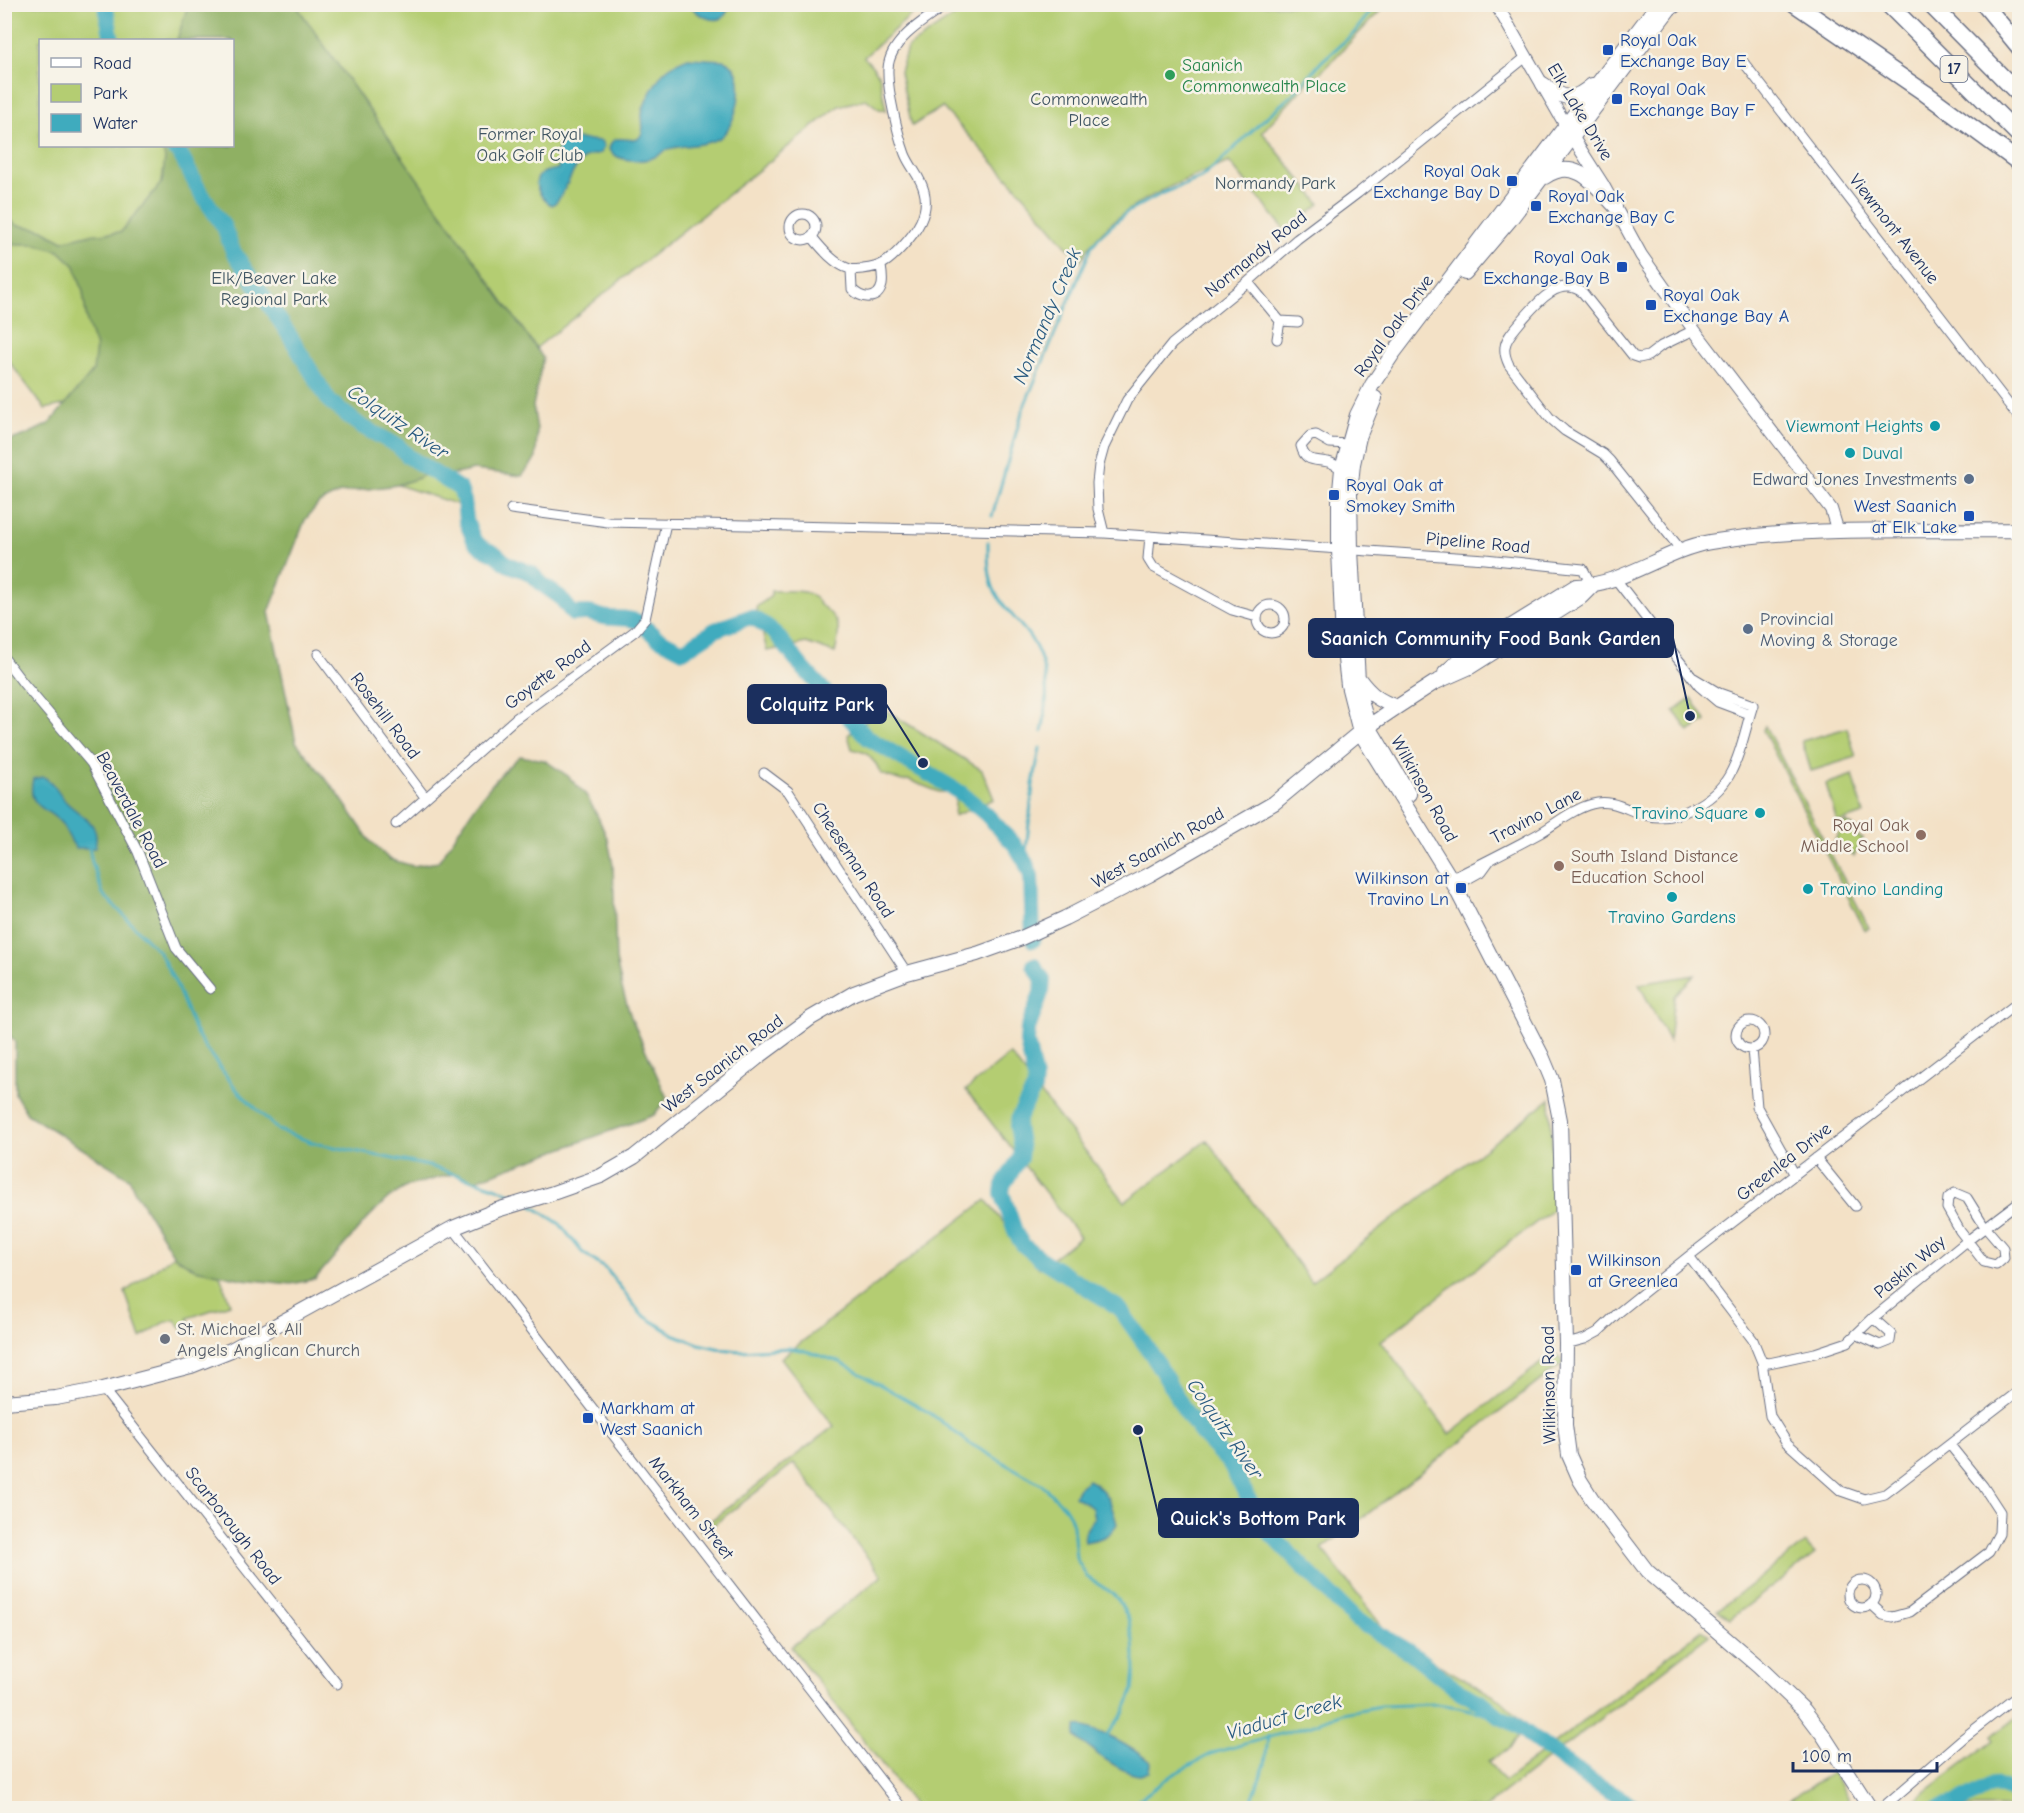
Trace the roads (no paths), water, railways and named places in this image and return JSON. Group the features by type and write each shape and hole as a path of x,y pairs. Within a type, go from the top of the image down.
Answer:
{"highway":[{"path":"1795,4 1924,93 2019,164"},
{"name":"17","path":"1888,4 2019,136"},
{"name":"17","path":"1930,4 2019,95"},
{"path":"1984,4 2019,48"}],"main road":[{"name":"Royal Oak Drive","path":"1364,729 1348,685 1343,642 1345,550 1353,464 1359,437 1374,399 1393,367 1540,180 1606,74 1658,4"},
{"name":"Royal Oak Drive","path":"1364,729 1339,501 1342,469 1357,415 1372,385 1392,355 1674,5"},
{"path":"1543,84 1557,94 1570,98 1579,96 1606,74"},
{"path":"1540,180 1552,172 1571,169 1588,178 1615,206"},
{"name":"West Saanich Road","path":"4,1402 56,1398 103,1389 191,1366 231,1350 453,1228 497,1210 601,1176 634,1157 757,1058 811,1018 854,993 908,973 977,954 1019,939 1129,886 1274,803 1364,729 1434,683 1465,655 1576,586 1592,586 1681,550 1707,543 1763,535 2019,530"},
{"path":"1357,677 1369,693 1381,701 1397,706"},
{"name":"Wilkinson Road","path":"1364,729 1451,879 1542,1056 1552,1080 1560,1120 1566,1344 1565,1425 1569,1455 1580,1480 1647,1571 1759,1667 1804,1710 1824,1735 1870,1809"}],"street":[{"path":"812,237 838,263 851,270 881,266 911,237 922,219 925,204 924,190 899,136 888,68 893,52 903,39 927,18 948,4"},
{"name":"Elk Lake Drive","path":"1496,4 1615,206 1641,255 1694,330 1831,508 1838,532"},
{"name":"Normandy Road","path":"1104,533 1098,509 1096,483 1099,465 1119,414 1150,369 1172,344 1297,239 1358,193 1526,57"},
{"name":"Viewmont Avenue","path":"1741,59 2019,419"},
{"path":"851,270 852,289 860,296 872,297 877,295 882,285 881,266"},
{"path":"1248,282 1280,321 1298,322"},
{"path":"1681,550 1603,454 1565,431 1550,418 1509,365 1505,356 1505,346 1511,334 1539,300 1569,286 1582,293 1633,356 1639,358 1648,356 1661,346 1694,330"},
{"path":"1277,339 1280,321"},
{"path":"1342,469 1332,463 1312,461 1303,454 1301,447 1310,436 1316,435 1330,443 1348,444"},
{"path":"512,509 609,522 1104,533 1345,550"},
{"name":"Goyette Road","path":"396,824 515,719 635,631 645,620 666,523"},
{"path":"1150,536 1148,559 1153,567 1232,610 1257,617"},
{"name":"Pipeline Road","path":"1345,550 1485,559 1582,569 1592,586"},
{"name":"Travino Lane","path":"1451,879 1482,871 1491,858 1543,831 1580,808 1593,804 1616,803 1640,814 1662,817 1688,810 1701,803 1725,782 1732,770 1751,709 1694,678 1614,578"},
{"name":"Rosehill Road","path":"318,654 425,797"},
{"name":"Beaverdale Road","path":"4,658 91,763 138,852 176,948 210,989"},
{"name":"Cheeseman Road","path":"764,773 788,791 908,973"},
{"name":"Greenlea Drive","path":"1566,1344 1585,1339 1598,1332 1689,1256 2019,1001"},
{"path":"1752,1049 1757,1107 1795,1175"},
{"path":"1816,1158 1855,1206"},
{"name":"Paskin Way","path":"1955,1192 1967,1198 2003,1248 2004,1258 1996,1265 1984,1262 1967,1240 1947,1208 1948,1198 1955,1192"},
{"name":"Paskin Way","path":"1762,1362 1769,1363 1821,1351 1848,1342 1858,1335 1873,1318 1967,1240 2019,1201"},
{"name":"Markham Street","path":"453,1228 902,1809"},
{"path":"1689,1256 1753,1340 1762,1362 1770,1416 1787,1443 1841,1491 1864,1499 1886,1494 2019,1390"},
{"name":"Paskin Way","path":"1858,1335 1880,1345 1890,1341 1891,1334 1873,1318"},
{"name":"Scarborough Road","path":"103,1389 337,1684"},
{"path":"1871,1604 1883,1615 1892,1617 1910,1612 1989,1552 1999,1533 2000,1512 1983,1486 1950,1445"},
{"path":"1882,1809 1962,1739 2019,1694"}],"water":[{"path":"690,5 731,5 724,17 710,19 701,15"},
{"path":"688,58 723,60 732,65 737,73 739,95 737,108 728,129 718,139 666,150 645,160 624,159 613,154 609,150 614,140 639,138 643,130 643,110 656,84 667,69"},
{"path":"568,140 601,141 604,146 601,153 588,156 580,162 561,196 552,205 539,192 537,180 543,173 558,169 559,145"},
{"path":"44,777 52,783 66,802 93,826 96,839 95,848 76,848 61,823 35,802 32,789 33,779"},
{"path":"1088,1480 1104,1493 1111,1504 1117,1524 1107,1535 1085,1542 1084,1533 1094,1518 1092,1508 1075,1496 1080,1486"},
{"path":"1077,1726 1095,1730 1135,1751 1150,1762 1149,1772 1140,1775 1133,1774 1106,1760 1075,1736"}],"waterway":[{"name":"Colquitz River","path":"105,4 112,39"},
{"name":"Normandy Creek","path":"992,516 1023,409 1092,246 1126,213 1161,194 1201,178 1220,162 1292,95 1322,61 1354,33 1376,4"},
{"name":"Colquitz River","path":"172,147 179,152 199,190 224,227 233,251 288,333 329,401 361,426 398,446 409,457 460,489 466,521 474,540 507,564 531,573 560,597 573,614 589,613 639,622"},
{"name":"Colquitz River","path":"178,147 179,152"},
{"name":"Normandy Creek","path":"988,542 989,571 993,587 1002,603 1032,640 1043,665 1046,704 1042,732"},
{"name":"Colquitz River","path":"647,629 656,637 683,651 715,630 750,617 776,634 802,667 868,738 961,793 986,814 1014,844 1031,876 1033,940"},
{"name":"Normandy Creek","path":"1025,861 1033,784 1040,748"},
{"path":"89,847 103,894 159,952 175,982 195,1031 206,1049 237,1090 278,1130 314,1143 429,1166 495,1187 520,1198"},
{"name":"Colquitz River","path":"1034,965 1043,980 1042,990 1028,1029 1027,1042 1035,1079 1034,1089 1019,1116 1017,1126 1021,1149 1020,1158 1003,1185 1002,1193 1016,1234 1023,1245 1042,1260 1119,1308 1151,1353 1203,1436 1229,1463 1265,1528 1356,1620 1410,1652 1460,1692 1486,1705 1586,1778 1637,1808"},
{"path":"531,1205 560,1224 582,1252 607,1270 641,1314 673,1334 721,1349 740,1351 790,1348 840,1362 930,1413 969,1443 1041,1484 1064,1506 1070,1516 1076,1558 1087,1577 1112,1593 1129,1620 1135,1669 1133,1691 1124,1712 1106,1737"},
{"name":"Viaduct Creek","path":"1128,1808 1172,1775 1213,1753 1312,1725 1342,1713 1381,1706 1436,1704 1500,1717"},
{"path":"1249,1808 1265,1764 1268,1736"},
{"name":"Colquitz River","path":"1938,1808 1956,1804 1993,1784 2020,1794"}],"place":[{"name":"Royal Oak Exchange Bay E","path":"1608,50"},
{"name":"Saanich Commonwealth Place","path":"1170,75"},
{"name":"Royal Oak Exchange Bay F","path":"1617,99"},
{"name":"Royal Oak Exchange Bay D","path":"1512,181"},
{"name":"Royal Oak Exchange Bay C","path":"1536,206"},
{"name":"Royal Oak Exchange Bay B","path":"1622,267"},
{"name":"Royal Oak Exchange Bay A","path":"1651,305"},
{"name":"Viewmont Heights","path":"1935,426"},
{"name":"Duval","path":"1850,453"},
{"name":"Edward Jones Investments","path":"1969,479"},
{"name":"Royal Oak at Smokey Smith","path":"1334,495"},
{"name":"West Saanich at Elk Lake","path":"1969,516"},
{"name":"Provincial Moving & Storage","path":"1748,629"},
{"name":"Saanich Community Food Bank Garden","path":"1690,716"},
{"name":"Colquitz Park","path":"923,763"},
{"name":"Travino Square","path":"1760,813"},
{"name":"Royal Oak Middle School","path":"1921,835"},
{"name":"South Island Distance Education School","path":"1559,866"},
{"name":"Wilkinson at Travino Ln","path":"1461,888"},
{"name":"Travino Landing","path":"1808,889"},
{"name":"Travino Gardens","path":"1672,897"},
{"name":"Wilkinson at Greenlea","path":"1576,1270"},
{"name":"St. Michael & All Angels Anglican Church","path":"165,1339"},
{"name":"Markham at West Saanich","path":"588,1418"},
{"name":"Quick's Bottom Park","path":"1138,1430"}],"park label":[{"name":"Commonwealth Place","path":"1089,109"},
{"name":"Former Royal Oak Golf Club","path":"530,144"},
{"name":"Normandy Park","path":"1275,183"},
{"name":"Elk/Beaver Lake Regional Park","path":"274,288"}]}
